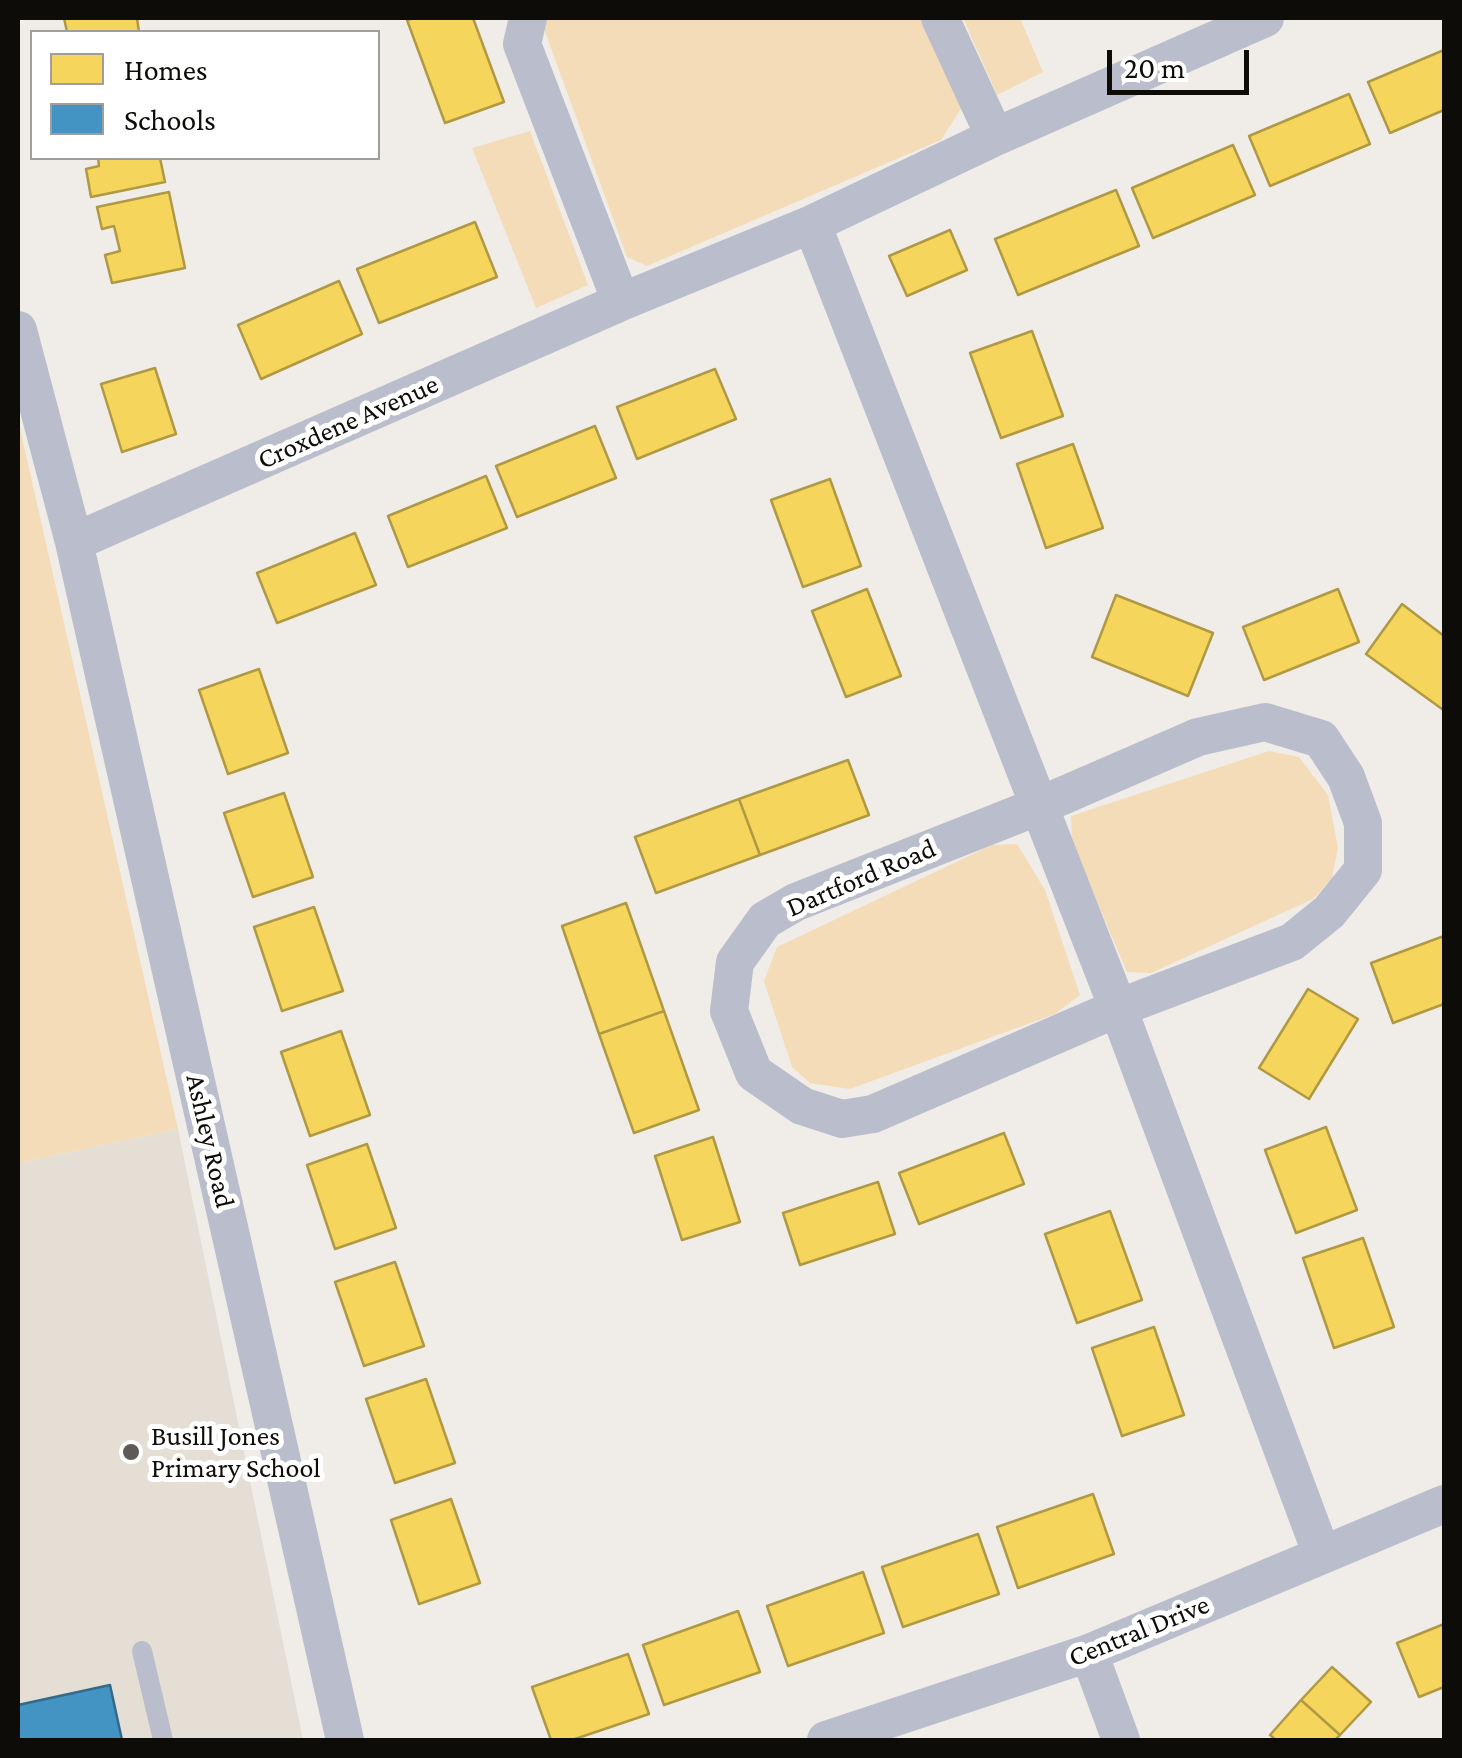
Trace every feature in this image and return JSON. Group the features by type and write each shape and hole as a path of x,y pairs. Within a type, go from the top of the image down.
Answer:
{"street":[{"path":"528,18 522,44 622,302"},
{"path":"940,18 995,137"},
{"name":"Croxdene Avenue","path":"74,542 622,302 812,224 995,137 1265,18"},
{"path":"812,224 1118,1008 1322,1555"},
{"name":"Ashley Road","path":"18,330 74,542 345,1740"},
{"name":"Dartford Road","path":"1265,722 1321,739 1346,777 1363,823 1363,870 1329,912 1292,942 1118,1008 874,1114 842,1119 802,1106 754,1073 729,1011 735,962 764,920 796,902 1198,738 1265,722"},
{"name":"Central Drive","path":"826,1740 1089,1653 1444,1504"},
{"path":"1089,1653 1121,1740"}],"lane":[{"path":"142,1651 163,1740"}],"shaded area":[{"path":"546,18 920,18 962,107 941,140 647,266 627,257 544,29"},
{"path":"963,18 1020,18 1043,72 997,95"},
{"path":"530,131 588,285 536,308 472,148"},
{"path":"18,419 178,1129 18,1163"},
{"path":"1269,751 1299,757 1328,795 1338,848 1332,878 1313,899 1151,973 1127,972 1072,843 1071,816"},
{"path":"1017,844 1045,890 1080,995 1055,1014 850,1089 810,1083 792,1067 764,981 777,947 992,845"},
{"name":"Busill Jones Primary School","path":"178,1129 303,1740 18,1740 18,1163"}],"building: Homes":[{"path":"64,18 137,18 139,30 67,30"},
{"path":"473,18 504,102 445,123 407,20"},
{"path":"1444,50 1444,110 1390,133 1368,82"},
{"path":"1349,94 1370,144 1270,186 1249,136"},
{"path":"1233,145 1255,195 1153,238 1132,188"},
{"path":"98,160 160,160 165,182 91,197 86,169 99,166"},
{"path":"1116,190 1139,246 1018,295 995,239"},
{"path":"169,192 185,268 112,283 105,255 120,251 114,226 102,229 97,207"},
{"path":"475,222 497,277 379,323 357,269"},
{"path":"950,230 967,270 907,296 889,256"},
{"path":"339,281 362,334 261,379 238,325"},
{"path":"1032,331 1063,416 1001,438 970,353"},
{"path":"155,368 176,434 122,452 101,384"},
{"path":"715,369 736,419 637,459 617,407"},
{"path":"595,426 616,478 517,517 496,466"},
{"path":"1073,444 1103,528 1046,548 1017,464"},
{"path":"486,476 507,528 408,567 388,516"},
{"path":"830,479 861,566 803,587 771,500"},
{"path":"355,533 376,585 277,623 257,573"},
{"path":"867,589 901,676 846,697 812,611"},
{"path":"1338,589 1359,642 1264,680 1243,627"},
{"path":"1116,595 1213,633 1188,696 1092,657"},
{"path":"1402,604 1444,636 1442,709 1366,654"},
{"path":"259,669 288,753 228,774 199,690"},
{"path":"848,760 869,815 760,855 739,799"},
{"path":"284,793 313,877 253,897 224,813"},
{"path":"739,799 760,855 656,893 635,837"},
{"path":"626,903 664,1011 599,1034 562,926"},
{"path":"314,907 343,991 282,1011 254,927"},
{"path":"1444,936 1444,1004 1393,1023 1371,963"},
{"path":"1308,989 1358,1019 1309,1099 1259,1068"},
{"path":"664,1011 699,1110 634,1133 599,1034"},
{"path":"341,1031 370,1115 310,1136 281,1052"},
{"path":"1326,1127 1357,1210 1296,1233 1265,1150"},
{"path":"1004,1133 1024,1184 919,1224 899,1173"},
{"path":"713,1137 740,1222 682,1240 655,1156"},
{"path":"367,1144 396,1228 335,1249 307,1165"},
{"path":"878,1182 895,1234 800,1265 783,1213"},
{"path":"1110,1211 1142,1300 1077,1323 1045,1234"},
{"path":"1363,1238 1394,1327 1334,1348 1303,1258"},
{"path":"395,1262 424,1346 364,1366 335,1282"},
{"path":"1154,1327 1184,1415 1122,1436 1092,1348"},
{"path":"426,1379 455,1463 395,1483 366,1399"},
{"path":"1093,1494 1114,1554 1018,1588 997,1527"},
{"path":"451,1499 480,1583 419,1604 391,1520"},
{"path":"978,1534 999,1594 903,1627 882,1567"},
{"path":"863,1572 884,1633 788,1666 767,1606"},
{"path":"738,1611 760,1672 664,1705 643,1645"},
{"path":"1444,1624 1444,1687 1419,1697 1397,1643"},
{"path":"628,1654 649,1714 572,1740 551,1740 532,1687"},
{"path":"1332,1667 1371,1702 1340,1735 1301,1700"},
{"path":"1301,1700 1340,1735 1335,1740 1276,1740 1270,1735"}],"building: Schools":[{"path":"110,1685 122,1740 18,1740 18,1705"}],"place":[{"name":"Busill Jones Primary School","path":"131,1452"}]}
